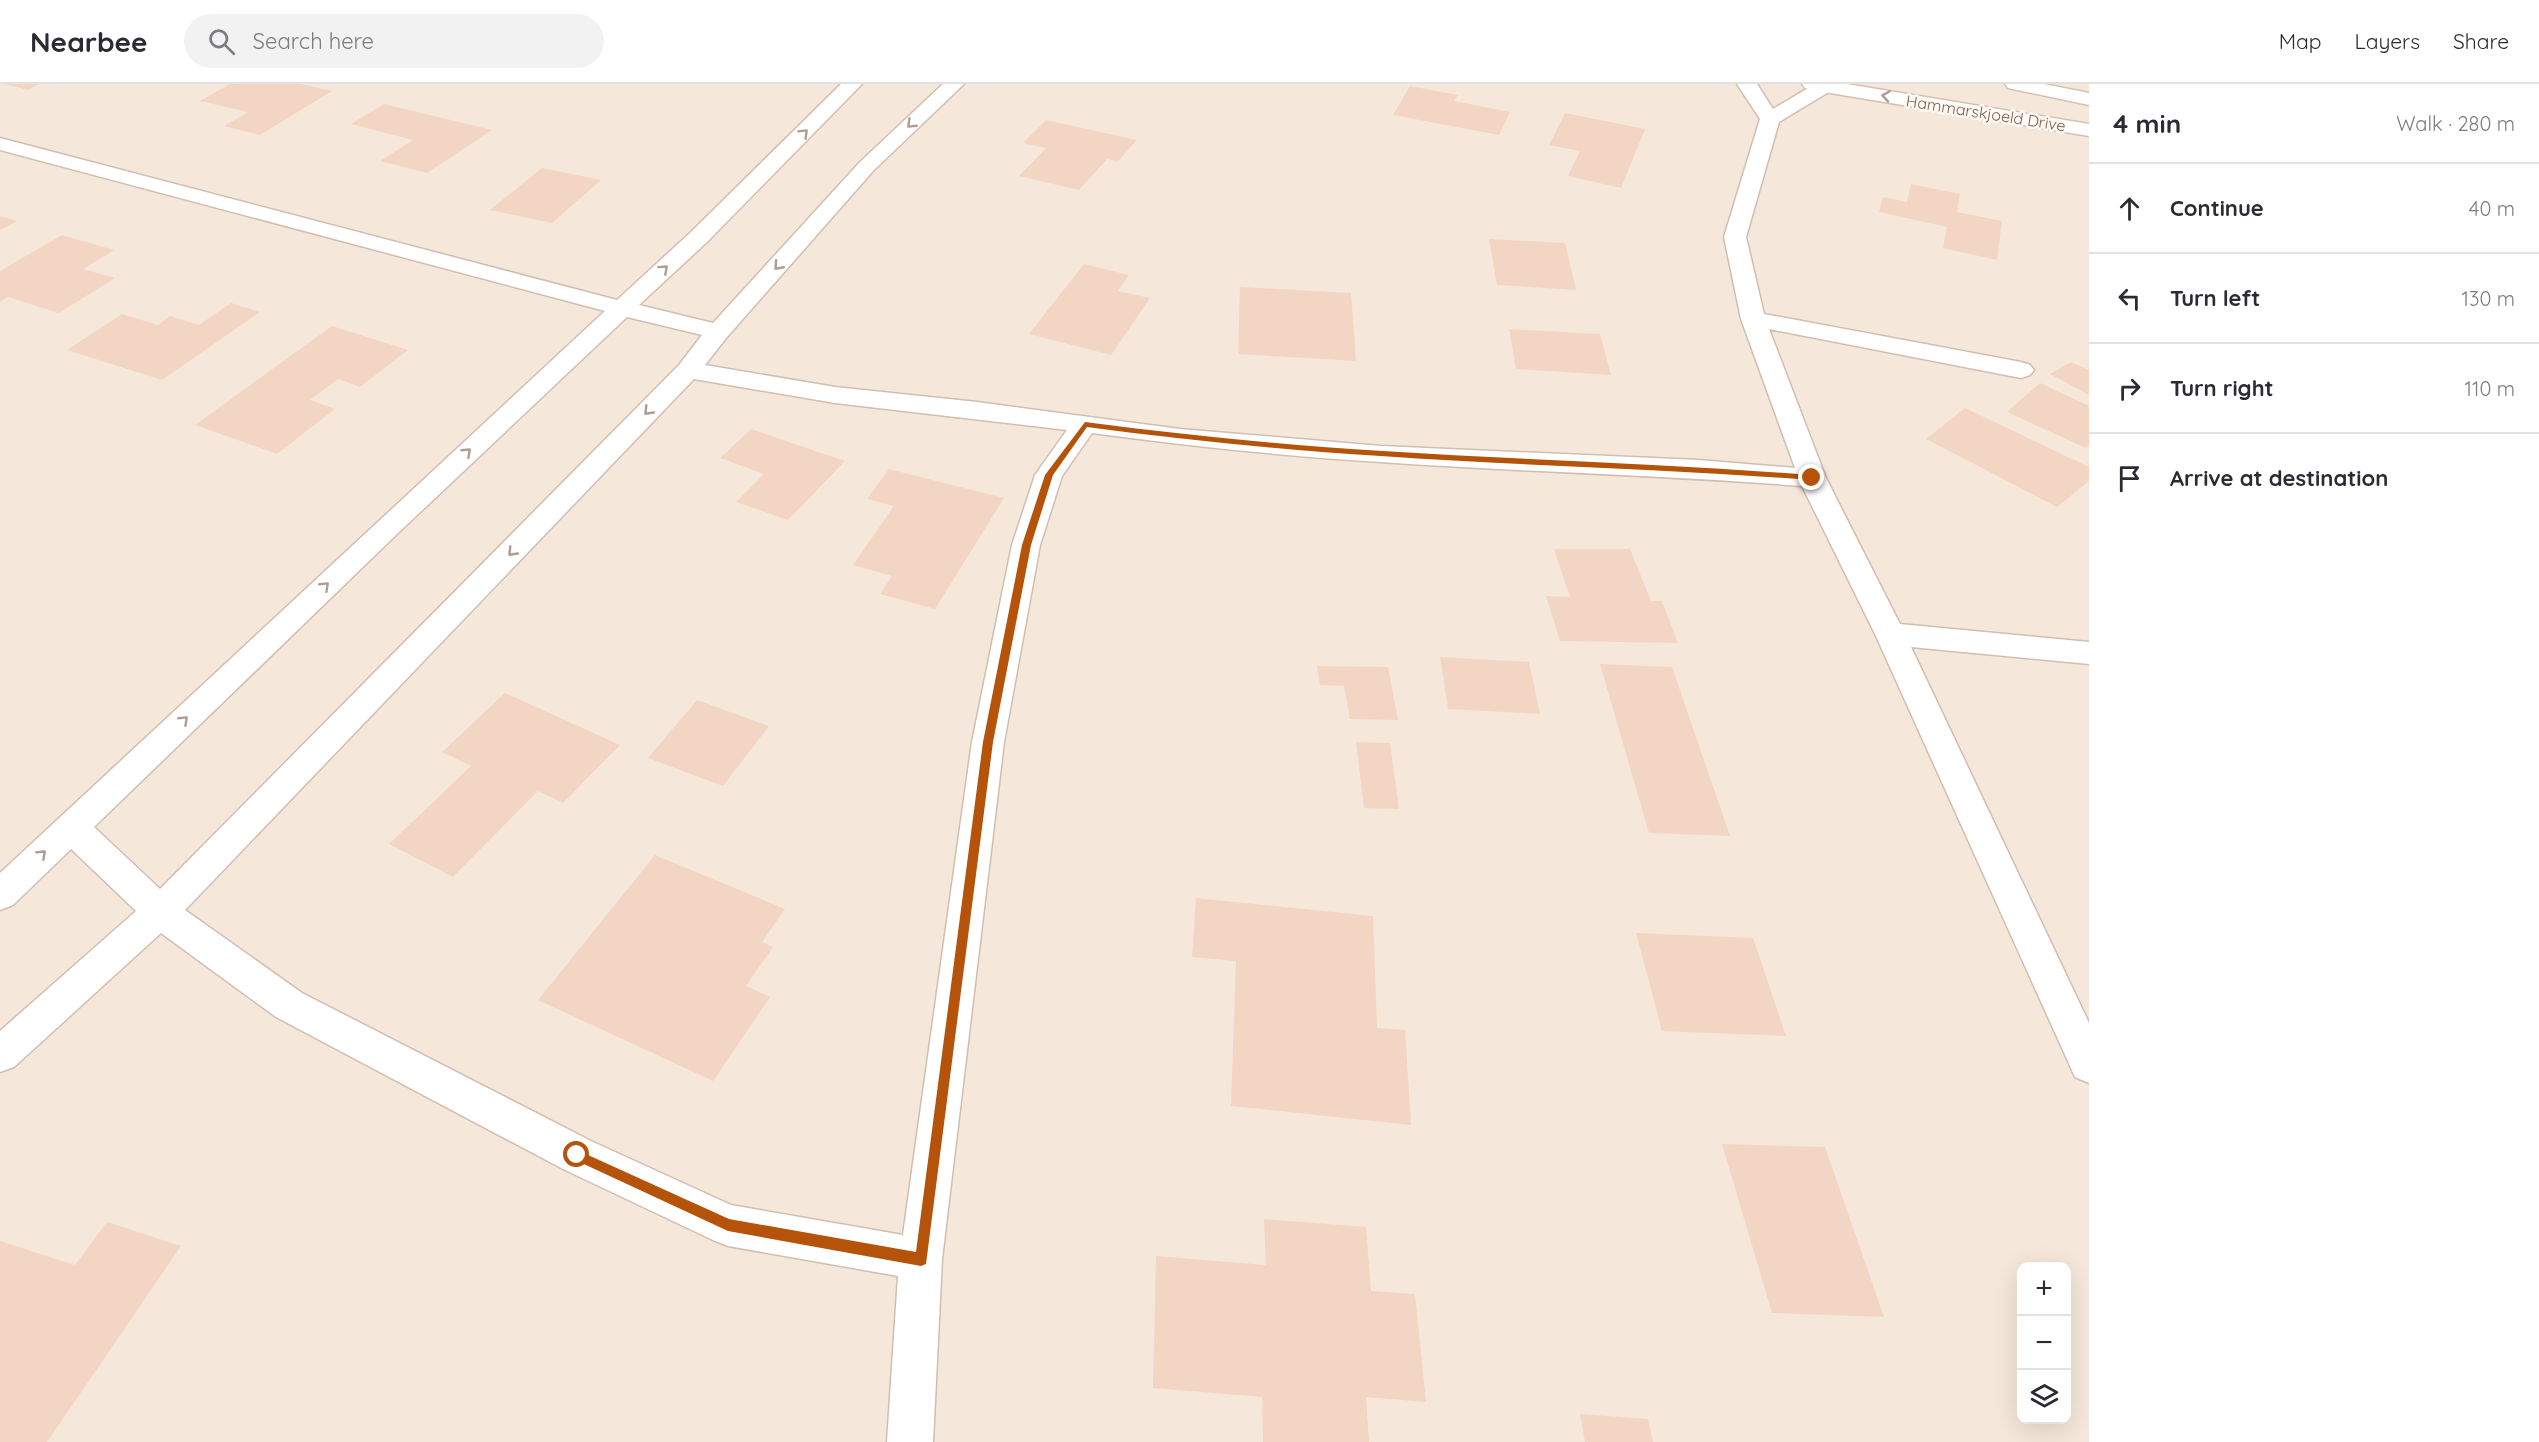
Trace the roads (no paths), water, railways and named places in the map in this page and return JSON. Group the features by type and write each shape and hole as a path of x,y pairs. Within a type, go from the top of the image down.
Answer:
{"street":[{"path":"0,895 699,237 852,84"},
{"path":"0,1055 160,912 688,370 718,332 867,166 954,84"},
{"path":"1746,84 1770,119"},
{"name":"Hammarskjoeld Drive","path":"2015,84 2089,99"},
{"path":"1819,85 1770,119 1735,237 1753,319 1812,478 1890,634 2089,1065"},
{"name":"Hammarskjoeld Drive","path":"1819,85 2089,130"},
{"path":"1939,105 1953,98 1954,90"},
{"path":"0,144 718,332"},
{"path":"1753,319 2021,370"},
{"path":"688,370 836,395 977,410 1180,437 1381,454 1698,469 1812,478"},
{"path":"910,1442 921,1259 992,719 1026,545 1049,475 1085,424"},
{"path":"1890,634 2089,652"},
{"path":"71,827 160,912 289,1005 577,1155 728,1225 921,1259"}]}
